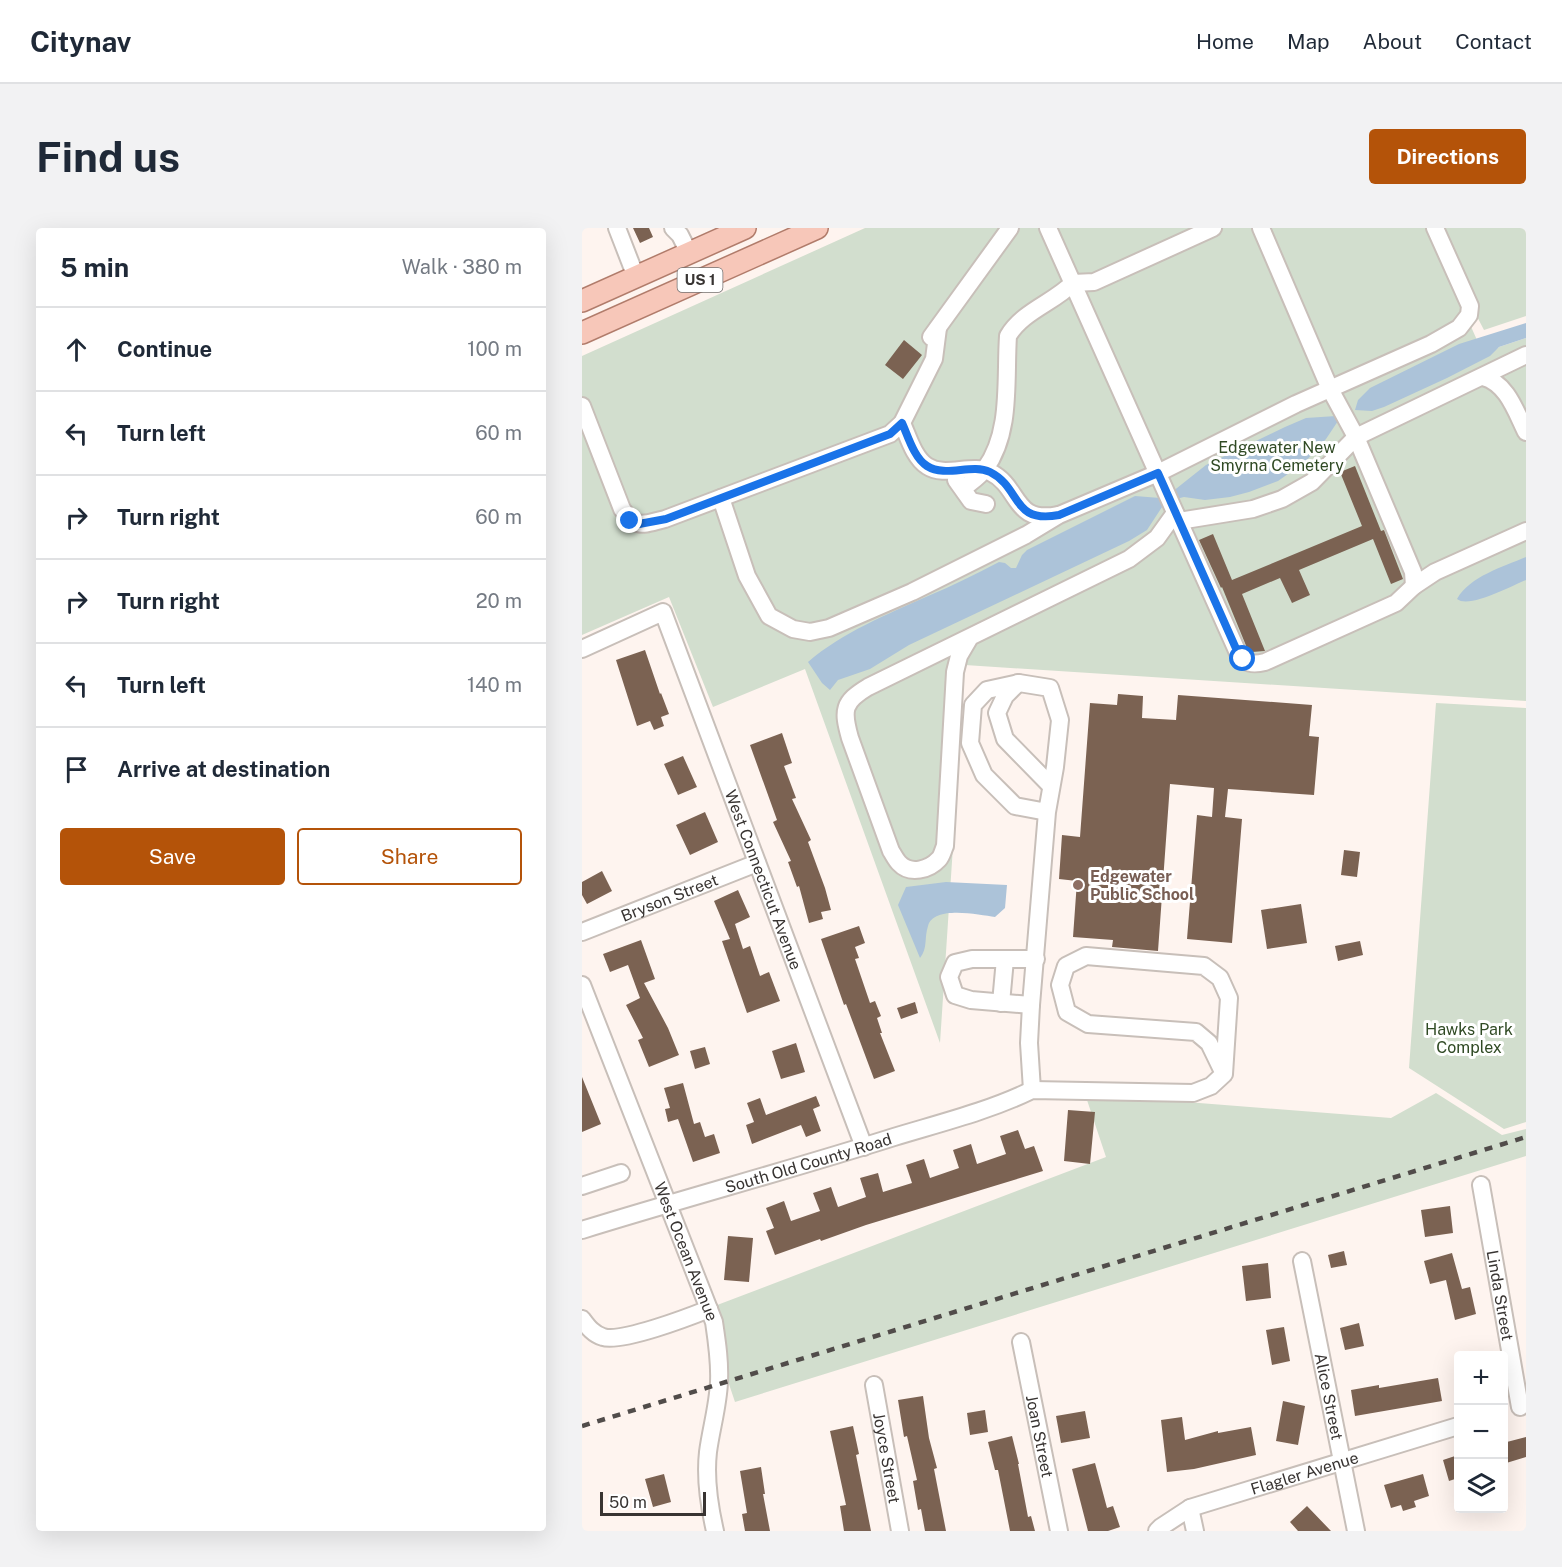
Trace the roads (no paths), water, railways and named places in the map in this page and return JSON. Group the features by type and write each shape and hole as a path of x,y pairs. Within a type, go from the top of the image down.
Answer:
{"main road":[{"name":"US 1","path":"582,301 690,253 717,234 745,228"},
{"name":"US 1","path":"582,333 817,228"}],"street":[{"path":"617,228 636,277"},
{"path":"673,228 680,235 690,253"},
{"path":"582,406 622,509 630,521 639,524 666,519 890,434 902,423 934,359 933,334 1010,228"},
{"path":"1048,228 1238,653 1248,663 1264,662 1396,603 1419,578 1526,531"},
{"path":"964,488 984,470 996,449 1002,431 1008,336 1014,327 1061,295 1073,283 1094,282 1213,228"},
{"path":"1261,228 1330,389 1356,437 1419,578"},
{"path":"721,498 747,576 769,616 793,629 810,632 829,628 912,592 1026,535 1059,515 1158,473 1296,404 1431,344 1459,328 1469,315 1470,306 1435,228"},
{"path":"969,639 959,656 955,672 945,846 939,859 930,866 918,871 908,869 899,864 891,850 850,738 846,709 852,697 868,687 1129,559 1157,538 1177,517 1253,509 1282,499 1312,482 1356,437 1526,355"},
{"path":"1483,376 1503,388 1526,432"},
{"path":"902,423 919,459 927,467 941,470 978,468 984,470 999,477 1019,506 1026,511 1045,518 1059,515"},
{"path":"941,470 964,488 971,501 986,504"},
{"name":"West Connecticut Avenue","path":"582,648 663,612 864,1147"},
{"path":"1019,683 1005,696 997,713 1005,739 1051,786"},
{"path":"1047,812 1015,806 984,776 970,743 973,705 987,690 1019,683 1050,688 1060,720 1047,812 1031,1005 1029,1043 1032,1090 1193,1093 1211,1086 1224,1074 1229,998 1220,978 1204,966 1086,956 1066,966 1060,985 1067,1012 1088,1024 1197,1032 1215,1030 1227,1023"},
{"name":"Bryson Street","path":"582,932 757,863"},
{"path":"1031,1005 971,1000 955,995 949,977 955,963 972,959 1036,959"},
{"path":"1001,1003 1005,959"},
{"name":"West Ocean Avenue","path":"582,985 714,1322 719,1353 719,1385 708,1453 707,1483 715,1531"},
{"path":"1197,1032 1209,1043 1224,1074"},
{"name":"South Old County Road","path":"582,1230 667,1203 864,1147 1008,1101 1032,1090"},
{"path":"582,1186 621,1173"},
{"name":"Linda Street","path":"1481,1185 1523,1406"},
{"name":"Alice Street","path":"1302,1261 1356,1531"},
{"path":"582,1319 592,1332 606,1338 644,1332 709,1309"},
{"name":"Joan Street","path":"1021,1342 1059,1531"},
{"name":"Joyce Street","path":"874,1385 900,1531"},
{"path":"1508,1410 1523,1406"},
{"name":"Flagler Avenue","path":"1157,1531 1190,1508 1341,1464 1454,1427"},
{"path":"1190,1508 1195,1531"}],"water":[{"path":"1526,323 1526,338 1499,347 1490,356 1384,407 1372,411 1355,410 1358,400 1370,388 1459,344"},
{"path":"1336,416 1338,421 1326,439 1305,462 1278,481 1230,497 1205,500 1184,497 1176,499 1172,492 1206,465 1285,427 1306,418"},
{"path":"1135,496 1160,498 1164,504 1147,530 1129,541 909,645 870,669 838,680 830,690 822,683 808,662 821,651 865,625 999,562 1016,568 1027,550"},
{"path":"1526,557 1526,580 1480,599 1463,601 1457,599 1478,578"},
{"path":"946,882 1007,885 1005,908 995,917 968,913 939,915 928,926 924,950 920,958 898,905 906,887"}],"railway":[{"path":"582,1426 1526,1137"}],"place":[{"name":"Edgewater Public School","path":"1078,885"}],"park label":[{"name":"Edgewater New Smyrna Cemetery","path":"1277,456"},
{"name":"Hawks Park Complex","path":"1469,1038"}]}
